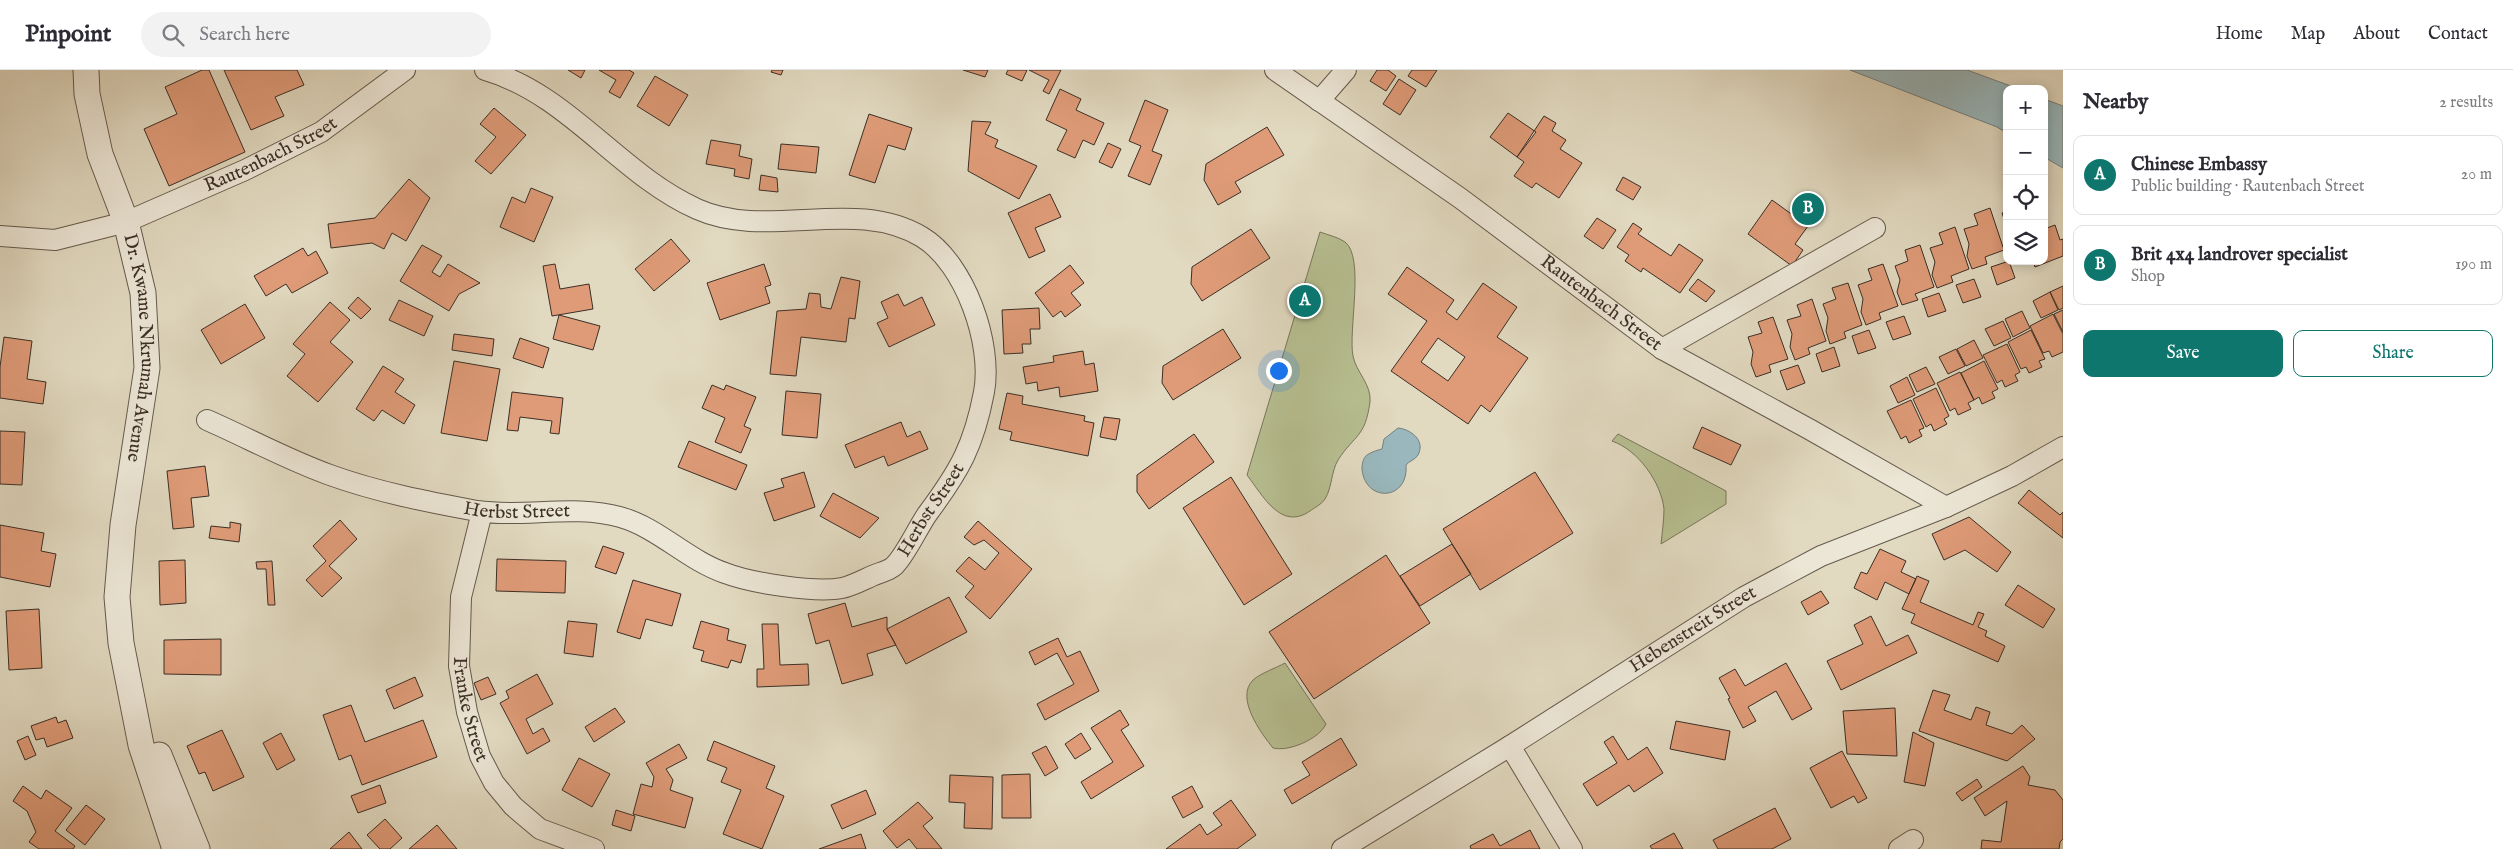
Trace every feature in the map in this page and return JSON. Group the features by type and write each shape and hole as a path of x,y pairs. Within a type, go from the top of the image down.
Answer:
{"street":[{"name":"Dr. Kwame Nkrumah Avenue","path":"86,70 87,94 100,154 126,222 143,293 147,368 123,525 117,597 121,643 144,753 175,849"},
{"name":"Rautenbach Street","path":"0,236 55,240 126,222 245,170 321,132 405,70"},
{"name":"Herbst Street","path":"207,420 328,475 383,492 482,512 574,512 618,516 652,530 684,552 724,573 789,588 842,588 893,568 949,486 968,453 979,418 988,373 983,343 958,274 944,254 924,238 897,224 841,219 790,222 735,220 705,212 682,202 623,161 572,117 536,92 485,70"},
{"name":"Rautenbach Street","path":"1275,70 1460,198 1662,349 1809,429 1946,507"},
{"path":"1319,101 1346,70"},
{"path":"1662,349 1875,228"},
{"name":"Hebenstreit Street","path":"1342,849 1510,746 1752,593 1821,556 1946,507 2012,476 2063,447"},
{"name":"Franke Street","path":"482,512 461,597 459,666 467,712 480,756 494,783 506,798 540,829 594,849"},
{"name":"Dr. Kwame Nkrumah Avenue","path":"130,691 154,743 197,849"},
{"path":"1510,746 1572,849"}],"green space":[{"path":"1320,232 1342,240 1351,250 1355,278 1353,356 1369,390 1370,402 1362,429 1338,460 1325,499 1310,511 1300,516 1290,517 1282,514 1266,501 1247,475"},
{"path":"1618,434 1726,491 1726,504 1661,544 1664,509 1658,488 1647,468 1639,459 1622,445 1612,441"},
{"path":"1285,663 1326,724 1317,735 1303,743 1280,749 1273,748 1262,734 1248,705 1247,696 1248,687 1253,680"}],"water":[{"path":"1850,70 1967,70 2008,85 2003,85 2003,131"},
{"path":"2048,100 2063,106 2063,168 2048,159"},
{"path":"1398,428 1415,436 1420,445 1420,450 1417,457 1406,465 1405,477 1401,486 1394,491 1378,492 1371,488 1365,480 1362,469 1363,461 1369,454 1382,449 1384,439"}],"building":[{"path":"202,70 209,70 245,152 169,186 144,129 177,114 165,87"},
{"path":"224,70 297,70 304,85 275,97 284,116 251,130"},
{"path":"568,70 585,70 581,78"},
{"path":"599,70 629,70 634,73 620,98 609,92 616,80"},
{"path":"772,70 783,70 781,75 771,72"},
{"path":"963,70 988,70 985,77"},
{"path":"1008,70 1027,70 1022,81 1006,74"},
{"path":"1029,70 1061,70 1049,94 1043,91 1049,80"},
{"path":"1377,70 1388,70 1396,76 1386,91 1370,81"},
{"path":"1412,70 1437,70 1426,87 1408,76"},
{"path":"655,76 688,95 669,126 637,106"},
{"path":"1399,79 1416,90 1400,115 1383,104"},
{"path":"1060,89 1081,99 1076,110 1104,123 1094,145 1083,140 1075,158 1057,150 1067,130 1046,120"},
{"path":"1145,100 1168,110 1152,151 1162,155 1150,185 1128,176 1141,146 1129,141"},
{"path":"494,108 526,135 491,174 475,161 496,137 480,124"},
{"path":"1508,113 1536,132 1517,157 1490,137"},
{"path":"869,114 912,128 905,150 888,145 875,183 849,175"},
{"path":"1544,116 1556,123 1552,131 1566,140 1560,149 1582,163 1559,198 1536,183 1532,188 1514,176 1524,162 1517,157"},
{"path":"972,121 991,122 985,134 998,140 995,147 1037,166 1019,199 968,171"},
{"path":"1267,127 1284,155 1235,182 1241,192 1218,205 1204,180 1206,164"},
{"path":"711,140 741,145 739,156 752,159 749,179 734,176 735,169 706,164"},
{"path":"1108,143 1121,149 1112,168 1099,162"},
{"path":"781,144 819,147 816,173 778,169"},
{"path":"761,175 777,178 778,192 759,190"},
{"path":"1623,177 1641,187 1633,200 1616,190"},
{"path":"409,179 430,198 406,241 392,233 384,249 372,243 331,248 328,224 375,218"},
{"path":"531,188 553,197 534,242 500,227 512,197 525,203"},
{"path":"1050,194 1061,217 1035,228 1045,251 1029,258 1008,213"},
{"path":"1772,200 1808,226 1795,244 1803,250 1792,266 1748,234"},
{"path":"1990,208 2003,250 1985,257 1987,264 1972,269 1967,256 1969,244 1964,229 1978,225 1974,214"},
{"path":"1597,218 1616,230 1603,249 1584,236"},
{"path":"1633,223 1642,229 1638,234 1671,256 1679,244 1703,260 1680,293 1643,268 1641,272 1625,261 1629,255 1617,247"},
{"path":"2055,225 2060,240 2063,239 2063,256 2048,262 2048,228"},
{"path":"1955,227 1969,269 1951,276 1953,282 1937,288 1932,275 1935,262 1930,248 1943,244 1939,233"},
{"path":"1251,229 1270,258 1202,301 1191,284 1192,267"},
{"path":"671,239 690,261 654,291 635,269"},
{"path":"422,245 442,256 432,272 440,277 448,264 480,283 459,294 449,311 400,281"},
{"path":"1920,245 1934,287 1915,294 1918,300 1902,305 1897,292 1900,280 1895,266 1908,261 1905,250"},
{"path":"303,248 308,256 316,251 328,273 292,293 286,284 266,296 254,276"},
{"path":"2003,263 2003,265 2010,265 2015,278 1997,285 1991,267"},
{"path":"555,264 560,289 589,284 593,309 552,316 543,266"},
{"path":"764,264 771,285 765,287 770,303 720,320 707,283"},
{"path":"1883,264 1898,306 1879,313 1881,319 1866,325 1861,312 1863,299 1858,285 1872,280 1868,269"},
{"path":"1070,265 1084,283 1071,293 1081,305 1065,317 1061,311 1053,317 1035,293"},
{"path":"1407,267 1454,300 1446,312 1457,320 1483,283 1517,307 1497,337 1528,358 1490,412 1481,405 1468,424 1391,371 1427,321 1388,294","holes":["1438,338 1465,357 1448,381 1421,362"]},
{"path":"841,277 860,281 855,319 849,318 846,342 801,337 796,376 770,374 777,311 806,309 809,293 820,294 821,307 831,309"},
{"path":"1698,279 1715,291 1706,302 1689,290"},
{"path":"1974,279 1981,297 1963,303 1956,285"},
{"path":"1848,283 1862,325 1844,332 1846,338 1830,344 1826,331 1828,318 1823,304 1836,299 1832,288"},
{"path":"2063,286 2063,308 2059,310 2050,292"},
{"path":"2050,292 2058,310 2041,318 2033,301"},
{"path":"1939,293 1946,311 1928,317 1922,299"},
{"path":"898,294 904,306 922,297 935,325 889,347 877,323 888,318 881,302"},
{"path":"358,297 371,309 361,319 348,308"},
{"path":"1812,299 1826,341 1808,348 1810,354 1795,360 1790,347 1792,334 1787,320 1801,316 1797,305"},
{"path":"399,300 433,316 424,336 389,320"},
{"path":"330,302 350,320 330,342 353,362 318,402 287,376 305,354 293,344"},
{"path":"245,304 265,338 221,364 201,330"},
{"path":"1039,308 1040,329 1030,329 1031,344 1022,344 1023,353 1004,354 1002,310"},
{"path":"2063,310 2063,332 2054,314"},
{"path":"2022,311 2030,328 2013,337 2005,319"},
{"path":"2053,314 2063,334 2063,352 2052,357 2049,351 2043,353 2030,326"},
{"path":"559,315 600,326 593,350 553,339"},
{"path":"1904,316 1911,334 1893,340 1886,322"},
{"path":"1773,317 1788,359 1769,365 1771,372 1756,377 1751,364 1753,352 1748,337 1762,333 1758,322"},
{"path":"2003,321 2011,338 1994,346 1985,329"},
{"path":"1223,329 1241,358 1173,400 1162,383 1163,366"},
{"path":"1869,330 1876,348 1858,354 1852,336"},
{"path":"2031,330 2045,359 2039,361 2042,367 2029,373 2026,367 2021,369 2008,342"},
{"path":"454,334 494,339 492,356 452,350"},
{"path":"4,337 32,341 27,379 46,382 43,404 0,398 0,367"},
{"path":"520,338 549,348 543,368 513,358"},
{"path":"1974,340 1983,358 1966,366 1957,349"},
{"path":"2007,344 2020,372 2015,375 2018,381 2005,387 2002,380 1997,383 1983,355"},
{"path":"1834,347 1840,366 1822,372 1816,354"},
{"path":"1956,349 1965,366 1948,374 1939,357"},
{"path":"1083,351 1085,365 1094,363 1098,391 1060,397 1059,387 1038,391 1037,382 1026,384 1023,367 1054,362 1053,356"},
{"path":"454,361 500,369 487,441 441,433"},
{"path":"1984,361 1998,389 1992,392 1995,398 1982,404 1979,397 1974,400 1961,373"},
{"path":"1798,365 1805,383 1787,390 1780,371"},
{"path":"383,366 404,379 395,392 415,405 404,424 382,410 374,421 356,409"},
{"path":"1926,367 1935,384 1917,392 1909,375"},
{"path":"1960,372 1974,400 1968,403 1971,409 1958,415 1955,408 1950,411 1937,383"},
{"path":"1907,377 1915,395 1898,403 1890,386"},
{"path":"712,385 724,390 726,385 756,397 744,426 751,429 741,453 715,442 725,418 702,408"},
{"path":"1936,388 1949,416 1944,419 1947,424 1934,431 1931,424 1926,427 1913,399"},
{"path":"786,391 821,394 817,438 782,435"},
{"path":"512,392 563,398 559,434 550,433 552,421 520,417 518,431 507,430"},
{"path":"1007,393 1023,396 1022,404 1085,416 1084,421 1094,423 1088,456 1010,440 1012,432 999,429"},
{"path":"1911,400 1924,428 1919,430 1922,436 1909,443 1906,436 1901,439 1887,411"},
{"path":"1104,417 1120,419 1116,440 1100,437"},
{"path":"901,422 907,437 920,431 928,449 888,466 884,456 855,468 845,445"},
{"path":"1702,427 1741,445 1731,465 1693,448"},
{"path":"0,431 25,432 22,485 0,484"},
{"path":"1194,434 1214,462 1149,509 1137,492 1137,475"},
{"path":"689,441 747,465 736,490 678,467"},
{"path":"205,466 209,496 191,498 194,527 173,529 167,471"},
{"path":"804,472 815,507 774,521 764,493 784,487 781,479"},
{"path":"1535,472 1573,533 1480,590 1443,529"},
{"path":"1231,477 1292,574 1244,605 1183,508"},
{"path":"2029,490 2060,515 2063,512 2063,538 2018,503"},
{"path":"833,493 879,518 860,538 820,516"},
{"path":"1969,517 2011,552 1997,572 1965,550 1944,560 1932,534"},
{"path":"340,520 357,539 329,566 342,578 322,597 306,580 326,561 313,546"},
{"path":"978,521 1032,569 990,619 965,597 974,586 956,571 969,557 985,570 999,553 984,540 974,545 964,537"},
{"path":"230,522 241,524 239,542 209,538 211,526 230,528"},
{"path":"0,525 44,533 41,551 56,554 50,587 0,577"},
{"path":"1452,544 1471,574 1420,606 1400,576"},
{"path":"603,546 624,553 616,574 595,567"},
{"path":"1880,549 1906,561 1901,572 1916,579 1909,594 1885,582 1877,600 1854,588 1861,572 1867,574"},
{"path":"1386,555 1430,623 1314,699 1269,632"},
{"path":"497,559 566,561 565,593 496,591"},
{"path":"185,560 186,603 160,605 159,561"},
{"path":"272,561 275,605 268,605 266,569 257,569 256,562"},
{"path":"1917,576 1929,581 1920,602 1973,625 1978,612 1984,614 1978,627 1987,631 1985,636 2005,646 1998,662 1911,623 1915,614 1902,609"},
{"path":"633,580 681,594 672,626 646,619 640,639 617,632"},
{"path":"2018,585 2055,609 2043,628 2005,605"},
{"path":"1821,591 1829,603 1808,615 1801,602"},
{"path":"949,597 967,632 906,664 887,629"},
{"path":"845,603 852,627 887,617 887,629 896,645 867,654 873,675 842,684 829,640 816,644 808,614"},
{"path":"39,609 42,668 9,670 6,611"},
{"path":"1871,616 1886,646 1908,635 1917,653 1841,690 1827,661 1863,644 1854,625"},
{"path":"568,621 597,624 593,657 564,653"},
{"path":"701,621 729,629 727,640 746,645 741,663 731,660 728,668 701,661 704,651 693,648"},
{"path":"762,624 778,624 780,665 808,664 809,685 757,687 757,669 764,669"},
{"path":"1058,638 1067,657 1080,651 1099,691 1045,720 1037,704 1074,684 1057,653 1035,665 1029,652"},
{"path":"221,639 221,675 164,674 164,640"},
{"path":"1786,663 1812,709 1792,720 1776,691 1748,707 1756,721 1743,728 1719,678 1735,669 1745,686"},
{"path":"537,674 553,704 526,719 533,734 543,728 550,741 527,754 500,703 509,698 506,691"},
{"path":"415,677 423,696 394,709 386,690"},
{"path":"488,677 496,694 481,700 474,683"},
{"path":"1933,690 1950,695 1944,710 1971,720 1976,707 1990,712 1986,725 2012,734 2022,725 2035,739 2007,761 1919,731"},
{"path":"351,705 365,742 423,720 437,757 362,785 351,755 339,760 323,715"},
{"path":"615,708 625,722 594,742 585,727"},
{"path":"1895,708 1897,756 1847,754 1843,711"},
{"path":"1120,710 1129,725 1121,730 1144,766 1091,799 1081,782 1113,762 1091,728"},
{"path":"56,717 58,723 66,720 73,738 47,747 44,738 36,740 31,726"},
{"path":"1676,721 1730,731 1725,760 1670,749"},
{"path":"222,730 244,777 213,791 205,772 199,774 187,746"},
{"path":"1913,732 1934,743 1925,786 1904,782"},
{"path":"281,733 295,760 277,770 263,743"},
{"path":"1081,733 1091,749 1075,759 1065,744"},
{"path":"28,736 36,755 25,760 17,741"},
{"path":"1613,736 1628,760 1647,747 1663,773 1634,792 1629,785 1597,806 1583,784 1617,763 1604,742"},
{"path":"1341,738 1357,765 1292,804 1284,790 1310,775 1302,762"},
{"path":"714,741 775,766 766,788 784,796 762,849 723,834 741,790 721,782 727,768 707,760"},
{"path":"679,744 687,758 666,769 673,780 670,790 693,798 685,828 633,814 641,784 652,787 654,777 646,763"},
{"path":"1046,746 1058,768 1045,776 1032,753"},
{"path":"1842,751 1867,798 1858,803 1854,796 1831,808 1810,768"},
{"path":"579,758 610,774 592,807 562,790"},
{"path":"2023,766 2030,777 2028,785 2055,790 2063,800 2063,839 2060,842 2059,849 1981,849 1982,840 2001,842 2007,801 1985,816 1974,798"},
{"path":"1030,774 1031,818 1002,818 1002,775"},
{"path":"950,775 993,777 992,829 964,828 965,803 949,802"},
{"path":"1977,779 1982,787 1962,801 1956,793"},
{"path":"380,785 386,803 358,813 351,796"},
{"path":"23,786 41,799 46,790 72,808 55,831 75,846 73,849 39,849 29,842 36,832 27,811 13,801"},
{"path":"1192,786 1203,807 1183,818 1172,797"},
{"path":"866,790 876,814 842,829 831,805"},
{"path":"1231,800 1256,835 1237,849 1166,849 1200,824 1207,835 1222,825 1213,813"},
{"path":"918,802 933,818 923,826 942,849 917,849 909,839 897,848 883,831"},
{"path":"86,805 105,819 85,845 66,830"},
{"path":"1775,808 1791,839 1772,849 1718,849 1713,840"},
{"path":"616,810 635,816 631,831 612,825"},
{"path":"385,819 402,838 390,849 380,849 367,835"},
{"path":"437,825 457,849 409,849"},
{"path":"1530,830 1540,849 1471,849 1470,846 1493,834 1500,846"},
{"path":"349,832 362,849 330,849"},
{"path":"1674,833 1683,849 1652,849 1650,846"},
{"path":"861,834 866,849 819,849"}],"place":[{"name":"Brit 4x4 landrover specialist","path":"1808,209"},
{"name":"Chinese Embassy","path":"1305,301"}]}
